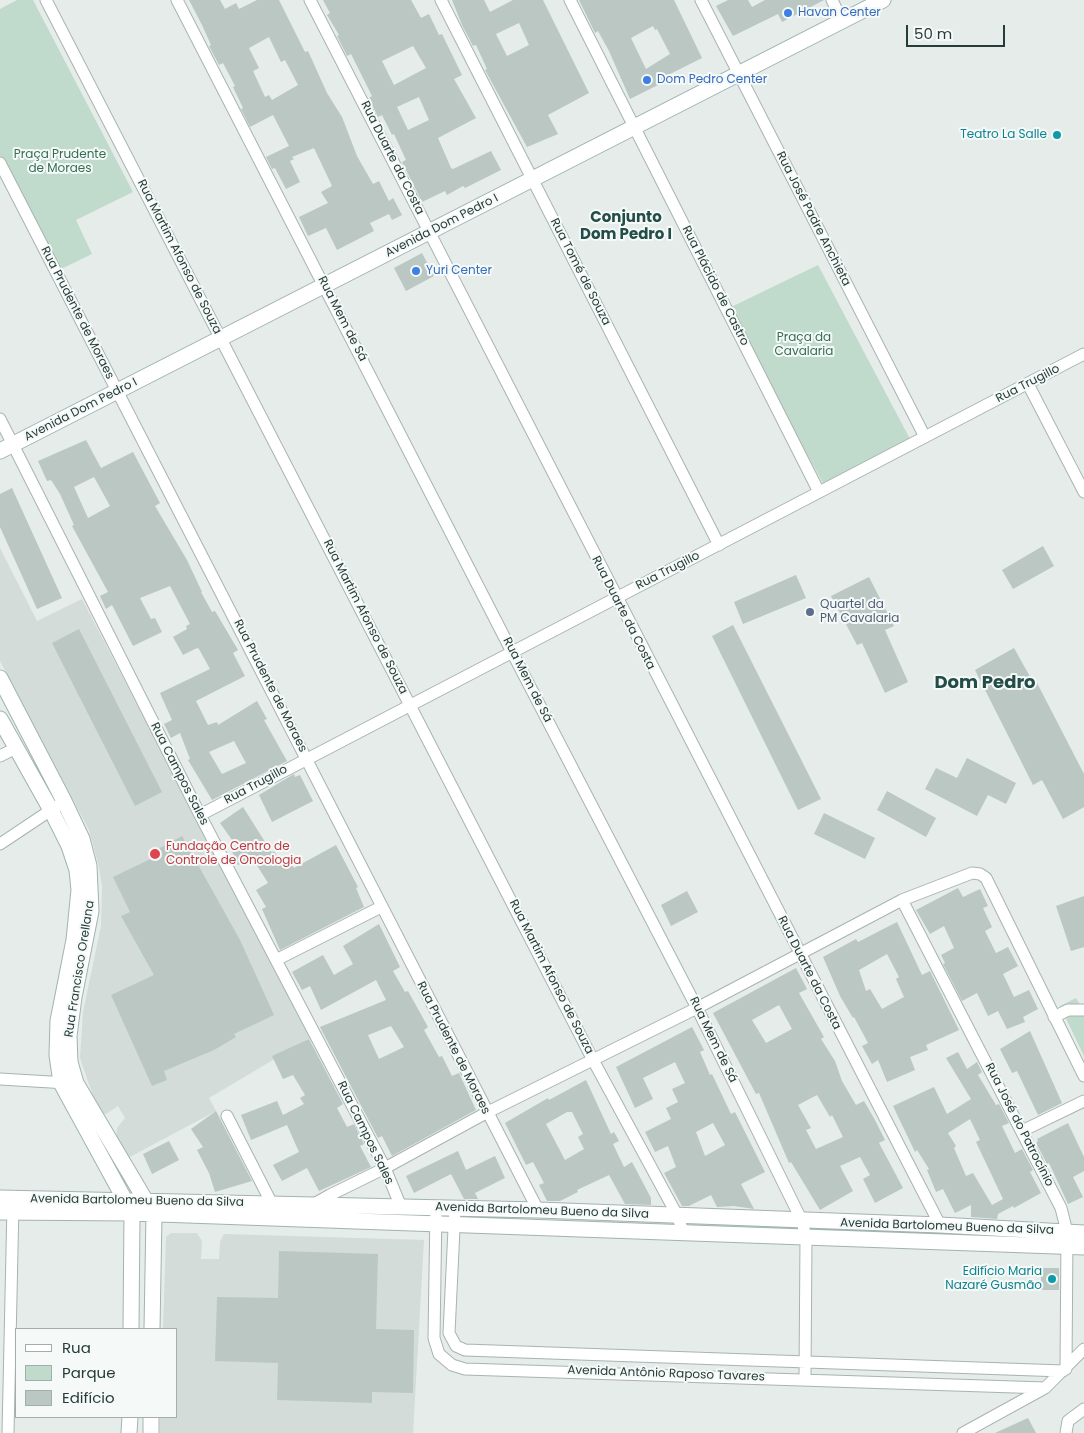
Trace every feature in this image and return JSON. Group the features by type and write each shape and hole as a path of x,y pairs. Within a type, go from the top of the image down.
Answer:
{"street":[{"name":"Rua Martim Afonso de Souza","path":"46,0 593,1060 677,1215 684,1234"},
{"name":"Rua Mem de Sá","path":"177,0 512,652 698,1008 802,1221 806,1238 805,1378"},
{"name":"Rua Duarte da Costa","path":"310,0 799,954 940,1224"},
{"name":"Rua Tomé de Souza","path":"440,0 719,544"},
{"name":"Rua Plácido de Castro","path":"570,0 819,492"},
{"name":"Rua José Padre Anchieta","path":"701,0 926,437"},
{"path":"832,0 842,21"},
{"name":"Avenida Dom Pedro I","path":"6,448 883,0"},
{"name":"Rua Prudente de Moraes","path":"0,164 307,759 486,1113 538,1210"},
{"name":"Rua Trugillo","path":"200,815 1084,354"},
{"path":"1028,384 1084,492"},
{"name":"Rua Campos Sales","path":"0,420 6,448 385,1168 401,1207"},
{"name":"Rua Francisco Orellana","path":"0,678 82,839 83,868 91,911 68,1036 70,1062 76,1082 150,1207"},
{"name":"Rua Francisco Orellana","path":"0,719 69,846 83,868 74,940 58,1021 56,1055 61,1083 129,1207"},
{"path":"0,756 16,748"},
{"path":"0,844 64,801"},
{"path":"313,1220 314,1204 486,1113 698,1008 902,900 965,875 980,874 986,878 1084,1076"},
{"name":"Rua José do Patrocínio","path":"902,900 1055,1195 1065,1219 1067,1239 1064,1370"},
{"path":"276,960 381,907"},
{"path":"1054,1017 1068,1010 1084,1010"},
{"path":"0,1079 61,1083 76,1082"},
{"path":"1022,1131 1084,1101"},
{"path":"227,1116 272,1204"},
{"name":"Avenida Bartolomeu Bueno da Silva","path":"6,1205 150,1207 314,1204 940,1224 1067,1239 1084,1247"},
{"path":"6,1205 8,1433"},
{"path":"129,1207 131,1328"},
{"path":"150,1207 152,1328"},
{"name":"Avenida Bartolomeu Bueno da Silva","path":"150,1207 313,1220 806,1238 1067,1239 1084,1233"},
{"name":"Avenida Antônio Raposo Tavares","path":"436,1208 434,1338 439,1354 452,1364 464,1369 805,1378 1045,1388"},
{"path":"455,1208 449,1333 456,1346 465,1350 464,1369"},
{"path":"962,1433 1045,1388 1084,1349"},
{"name":"Avenida Antônio Raposo Tavares","path":"465,1350 1064,1370"},
{"path":"576,1372 577,1354"},
{"path":"1066,1433 1068,1420 1084,1409"},
{"path":"130,1418 130,1433"},
{"path":"151,1418 151,1433"}],"shaded area":[{"name":"Fundação Centro de Controle de Oncologia","path":"0,548 37,621 82,599 310,1038 209,1098 216,1111 126,1159 116,1139 117,1128 125,1118 118,1106 106,1114 101,1114 98,1110 80,1058 83,1012 101,926 102,887 99,867 89,830 0,661"},
{"path":"171,1233 197,1233 202,1241 201,1259 219,1259 220,1242 224,1234 424,1240 413,1433 160,1433 160,1418 178,1418 178,1328 163,1328 166,1237"}],"green space":[{"name":"Praça Prudente de Moraes","path":"17,0 33,0 133,192 76,220 92,254 59,270 0,156 0,9"},
{"name":"Praça da Cavalaria","path":"818,265 910,439 824,485 727,309"},
{"path":"1076,998 1084,1012 1084,1056 1060,1006"}],"building":[{"path":"189,0 220,0 225,9 236,3 239,9 257,0 279,0 305,52 308,51 327,93 342,117 357,156 373,184 379,181 389,201 393,198 402,215 392,220 389,214 370,223 374,231 337,250 326,228 308,236 299,217 328,203 321,192 332,186 314,148 292,157 294,159 290,161 300,182 286,189 275,168 272,169 266,157 289,146 273,115 250,127 241,109 243,108 233,87 235,86 223,63 219,65 209,46 211,45","holes":["269,37 281,62 285,60 298,85 272,100 269,95 265,97 253,71 259,68 249,48"]},
{"path":"323,0 411,0 421,18 429,14 439,35 442,34 462,75 454,79 476,118 438,138 451,168 453,169 491,151 501,170 465,188 463,186 447,195 445,191 422,202 402,162 406,160 394,134 392,135 382,115 378,117 369,98 372,96 351,54 347,56 337,36 339,35 327,15 330,13","holes":["413,46 426,68 394,85 382,61","419,97 429,120 408,130 397,107"]},
{"path":"452,0 484,0 490,12 513,0 543,0 589,93 548,115 558,134 527,147 485,70 487,69 476,45 473,46","holes":["519,23 529,45 507,56 496,34"]},
{"path":"579,0 674,0 702,58 670,74 672,78 630,99 609,51 598,31 595,33","holes":["653,26 655,30 657,29 670,54 646,69 631,38"]},
{"path":"728,0 748,0 752,7 765,0 824,0 782,22 778,14 733,36 716,6"},
{"name":"Yuri Center","path":"422,253 434,276 406,291 394,268"},
{"path":"86,440 101,468 133,452 160,503 155,506 187,560 212,612 215,611 238,650 233,653 245,676 196,701 208,725 217,722 218,725 257,701 267,719 264,720 287,761 212,800 188,760 190,759 180,733 171,738 164,724 172,720 160,693 210,669 199,649 197,648 183,655 173,637 187,629 186,626 190,624 170,586 140,598 151,619 155,618 162,632 133,646 112,605 106,609 100,596 108,592 72,526 74,525 60,494 51,480 47,481 38,461","holes":["94,477 110,506 88,518 74,487","234,741 246,763 222,774 209,752"]},
{"path":"12,488 62,598 37,609 0,527 0,494"},
{"path":"1043,546 1054,566 1013,589 1002,570"},
{"path":"796,575 806,598 743,624 734,602"},
{"path":"869,577 894,626 885,630 908,682 885,693 862,643 857,645 831,596"},
{"path":"733,625 821,799 798,810 712,636"},
{"path":"79,629 162,792 135,806 52,643"},
{"path":"1014,648 1033,682 1036,681 1084,774 1084,807 1063,819 1042,780 1033,785 975,670"},
{"path":"967,758 1016,783 1006,804 988,795 977,816 925,789 936,768 957,778"},
{"path":"294,774 295,777 300,775 313,801 272,822 259,795"},
{"path":"887,791 936,818 926,837 877,810"},
{"path":"243,807 272,853 274,851 283,865 289,861 294,868 336,845 358,887 356,888 364,907 280,950 262,909 266,907 256,890 268,883 253,859 238,865 231,849 237,847 220,823"},
{"path":"824,813 875,838 865,859 814,834"},
{"path":"182,836 240,940 274,1015 234,1034 236,1037 214,1050 164,1071 167,1080 152,1086 111,995 154,975 121,916 130,912 113,877 161,854 158,849"},
{"path":"958,888 963,897 980,889 988,906 983,908 992,927 985,931 996,953 1008,947 1018,966 1003,974 1014,997 1029,990 1038,1009 1023,1017 1025,1022 1007,1029 998,1011 988,1016 977,993 962,1001 943,964 945,963 941,955 954,948 944,926 930,934 916,910"},
{"path":"687,891 698,912 671,926 661,905"},
{"path":"1084,896 1084,947 1071,951 1056,906"},
{"path":"897,922 922,975 930,971 959,1030 926,1045 928,1050 910,1057 915,1070 887,1082 878,1060 872,1064 862,1046 868,1043 840,996 823,957 856,939 858,942","holes":["887,954 899,977 896,979 904,997 882,1009 870,989 866,991 859,970"]},
{"path":"379,924 400,967 393,971 405,992 408,991 428,1027 424,1030 439,1057 442,1056 452,1076 459,1073 476,1110 392,1156 382,1136 378,1138 320,1027 386,1000 376,980 321,1010 310,986 302,990 292,972 323,955 334,975 353,964 343,946","holes":["391,1026 404,1047 379,1059 368,1035"]},
{"path":"796,968 807,989 799,993 824,1037 821,1039 835,1061 842,1081 856,1105 864,1101 875,1120 885,1140 879,1143 903,1188 875,1203 863,1179 870,1175 860,1157 840,1166 853,1191 820,1210 791,1162 789,1163 759,1093 756,1094 713,1013","holes":["779,1005 792,1029 766,1043 752,1020","817,1095 830,1117 832,1115 843,1137 816,1149 806,1130 811,1128 798,1105"]},
{"path":"692,1027 704,1050 700,1052 710,1075 712,1074 731,1114 735,1112 765,1172 741,1184 754,1209 734,1206 717,1207 711,1195 689,1206 682,1206 664,1173 676,1167 668,1146 655,1152 645,1132 671,1119 666,1108 678,1102 672,1089 685,1083 675,1062 643,1078 653,1099 635,1108 616,1067","holes":["713,1123 725,1145 705,1156 696,1132"]},
{"path":"1030,1031 1062,1103 1038,1115 1017,1071 1012,1073 1000,1049"},
{"path":"309,1039 343,1104 337,1108 347,1127 354,1124 364,1144 360,1146 371,1167 319,1191 307,1168 282,1181 273,1165 299,1152 287,1125 251,1140 241,1115 277,1101 283,1115 304,1104 300,1098 305,1095 293,1075 283,1079 272,1056"},
{"path":"958,1052 967,1069 977,1062 982,1072 978,1075 996,1105 999,1104 1009,1123 1002,1126 1015,1153 1022,1149 1033,1170 1030,1172 1041,1193 1014,1208 1013,1206 998,1214 997,1219 971,1217 971,1205 955,1213 943,1189 936,1192 927,1170 929,1169 917,1150 915,1152 893,1106 934,1087 947,1114 971,1099 946,1058","holes":["970,1119 980,1140 976,1142 1003,1199 992,1205 973,1173 966,1176 954,1148 956,1146 948,1133"]},
{"path":"586,1080 611,1134 614,1132 619,1141 613,1144 624,1167 632,1162 651,1198 651,1205 625,1204 609,1175 577,1190 578,1192 560,1201 547,1201 539,1185 544,1183 533,1162 526,1165 505,1123 548,1098 549,1100","holes":["567,1112 572,1112 583,1134 578,1137 584,1149 565,1160 546,1124"]},
{"path":"216,1111 252,1181 215,1192 209,1173 197,1150 203,1147 191,1129"},
{"path":"1068,1123 1084,1157 1084,1171 1073,1177 1083,1197 1068,1204 1049,1163 1047,1164 1036,1143 1037,1139"},
{"path":"169,1141 179,1160 152,1174 143,1154"},
{"path":"458,1151 466,1170 495,1156 505,1178 475,1193 478,1199 464,1199 451,1174 414,1193 406,1176"},
{"path":"279,1251 378,1254 376,1329 414,1330 413,1393 372,1392 372,1403 277,1400 278,1363 215,1361 217,1297 278,1298"},
{"name":"Edifício Maria Nazaré Gusmão","path":"1041,1268 1059,1268 1059,1290 1041,1290"},
{"path":"1028,1418 1036,1433 995,1433"}],"place":[{"name":"Havan Center","path":"788,13"},
{"name":"Dom Pedro Center","path":"647,80"},
{"name":"Teatro La Salle","path":"1057,135"},
{"name":"Yuri Center","path":"416,271"},
{"name":"Quartel da PM Cavalaria","path":"810,612"},
{"name":"Fundação Centro de Controle de Oncologia","path":"155,854"},
{"name":"Edifício Maria Nazaré Gusmão","path":"1052,1279"}],"district":[{"name":"Conjunto Dom Pedro I","path":"626,226"},
{"name":"Dom Pedro","path":"985,683"}]}
